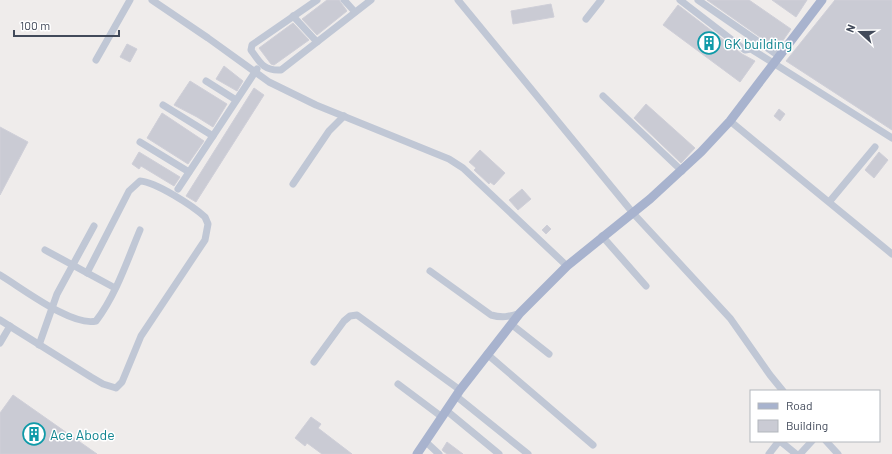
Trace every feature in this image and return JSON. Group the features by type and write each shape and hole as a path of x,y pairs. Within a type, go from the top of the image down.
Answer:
{"main road":[{"path":"417,454 458,393 520,313 567,266 682,171 730,121 822,0"}],"street":[{"path":"96,60 130,0"},
{"path":"152,0 269,82 290,93 344,116 432,150 458,165 567,266"},
{"path":"317,0 252,45 251,50 261,64 270,71 281,70 371,0"},
{"path":"344,0 355,12"},
{"path":"458,0 633,213 730,318 770,376 782,390"},
{"path":"586,19 601,0"},
{"path":"680,0 745,50 751,49 892,138"},
{"path":"698,0 779,56"},
{"path":"293,16 317,42"},
{"path":"178,189 261,64"},
{"path":"206,82 236,100"},
{"path":"603,96 682,171"},
{"path":"163,105 213,136"},
{"path":"293,184 329,131 344,116"},
{"path":"730,121 830,201 892,254"},
{"path":"140,142 189,172"},
{"path":"830,201 875,147"},
{"path":"0,320 102,384 112,388 119,386 141,336 205,240 208,224 205,217 152,184 140,181 129,191 88,273"},
{"path":"39,344 57,294 94,226"},
{"path":"0,275 52,308 88,323 96,321 104,311 116,288 140,230"},
{"path":"602,236 646,286"},
{"path":"45,250 116,288"},
{"path":"430,271 490,315 504,318 520,313"},
{"path":"314,362 344,321 350,316 357,315 458,393 528,454"},
{"path":"511,324 548,354"},
{"path":"0,342 10,326"},
{"path":"487,354 594,445"},
{"path":"398,384 444,414 499,454"},
{"path":"426,442 439,454"},
{"path":"769,454 778,442"},
{"path":"780,442 796,454"},
{"path":"800,454 811,442"},
{"path":"827,442 838,454"}],"building":[{"path":"327,0 339,0 347,11 317,35 302,19"},
{"name":"GK building","path":"707,0 749,0 791,29 777,49"},
{"name":"GK building","path":"772,0 807,0 796,17"},
{"path":"835,0 892,0 892,130 786,61"},
{"path":"551,4 554,17 513,24 511,11"},
{"name":"GK building","path":"678,5 742,54 755,61 740,82 663,25"},
{"path":"293,23 309,40 274,65 271,64 259,48"},
{"path":"127,44 137,49 130,62 120,57"},
{"path":"224,66 243,81 237,91 216,79"},
{"path":"190,81 227,104 213,127 174,105"},
{"path":"254,88 264,95 196,202 186,196"},
{"path":"646,104 695,148 681,163 634,118"},
{"path":"779,109 785,114 780,121 774,116"},
{"path":"162,113 204,141 188,164 147,138"},
{"path":"0,127 28,142 0,195"},
{"path":"480,150 505,173 494,185 490,182 489,184 474,170 476,168 469,162"},
{"path":"139,152 180,177 174,186 141,166 139,169 132,164"},
{"path":"879,152 888,160 874,178 865,170"},
{"path":"522,189 531,199 518,210 509,200"},
{"path":"547,225 551,229 546,234 542,230"},
{"name":"Ace Abode","path":"13,395 97,454 0,454 0,413"},
{"path":"311,417 321,424 318,428 352,454 322,454 307,443 305,446 295,438"},
{"path":"447,442 463,454 447,454 443,451 442,450"}],"place":[{"name":"GK building","path":"709,43"},
{"name":"Ace Abode","path":"34,434"}]}
